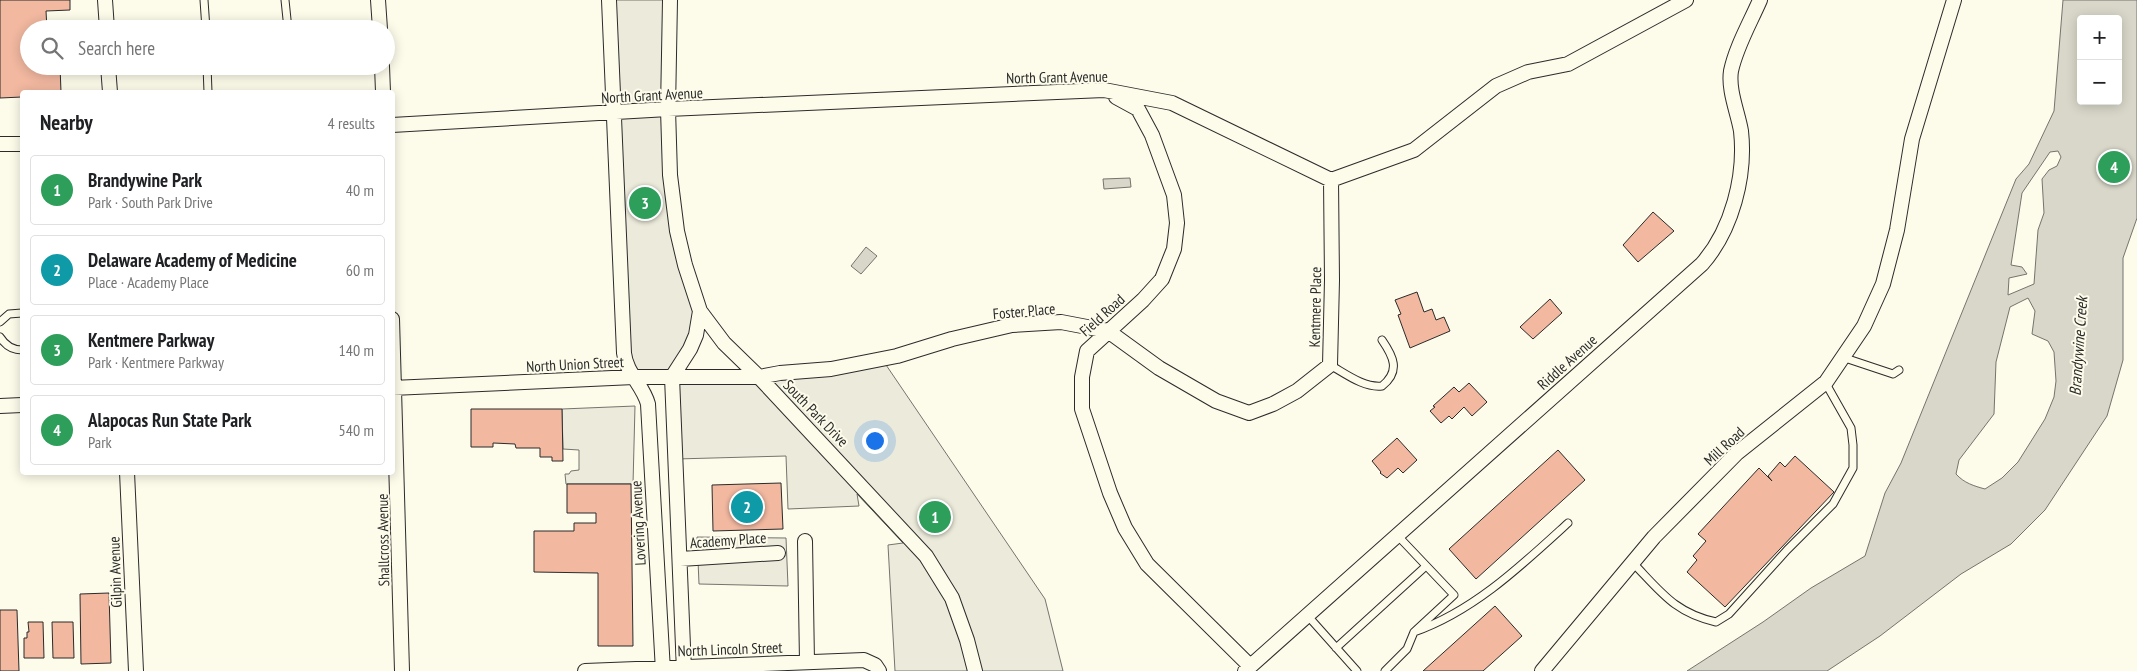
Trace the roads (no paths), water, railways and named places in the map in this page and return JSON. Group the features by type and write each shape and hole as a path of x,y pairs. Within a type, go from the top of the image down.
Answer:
{"street":[{"path":"105,0 106,20"},
{"path":"378,0 379,20"},
{"name":"Lovering Avenue","path":"609,0 624,353 625,361 642,388 648,404 663,669"},
{"name":"South Park Drive","path":"670,0 668,109 670,175 677,231 684,265 700,311 719,338 759,377 880,504 926,556 952,598 967,640 975,671"},
{"path":"1331,180 1414,150 1496,86 1528,72 1568,64 1686,0"},
{"name":"Riddle Avenue","path":"1247,668 1702,264 1713,251 1725,228 1737,191 1742,157 1731,73 1736,53 1760,0"},
{"name":"Mill Road","path":"1542,671 1654,537 1737,453 1825,382 1864,326 1883,284 1897,230 1912,139 1954,0"},
{"path":"109,75 110,90"},
{"path":"382,75 383,90"},
{"name":"North Grant Avenue","path":"395,125 668,109 1104,90 1172,103 1331,180"},
{"name":"Field Road","path":"1104,90 1138,109 1152,135 1174,195 1177,223 1174,248 1162,279 1143,300 1087,351 1082,377 1082,409 1110,493 1125,528 1147,564 1247,668"},
{"path":"0,144 20,144"},
{"name":"Kentmere Place","path":"1273,404 1297,391 1330,365 1332,280 1331,180"},
{"path":"684,669 672,377 693,342 700,311"},
{"name":"Foster Place","path":"759,377 780,373 831,369 897,356 952,339 1012,325 1061,322 1108,331 1159,368 1216,401 1249,413 1273,404"},
{"name":"North Union Street","path":"395,388 634,377 759,377"},
{"path":"0,406 20,404"},
{"name":"Shallcross Avenue","path":"395,423 402,671"},
{"name":"Gilpin Avenue","path":"128,475 136,671"},
{"path":"805,542 807,662"},
{"name":"Academy Place","path":"680,559 778,552"},
{"name":"North Lincoln Street","path":"585,671 684,669 864,660 877,668"}],"lane":[{"path":"204,0 205,20"},
{"path":"285,0 287,20"},
{"path":"207,75 208,90"},
{"path":"0,322 9,314 20,313"},
{"path":"0,336 5,344 20,350"},
{"path":"1330,365 1362,382 1372,386 1382,386 1390,378 1394,368 1392,354 1382,340"},
{"path":"1842,358 1894,374 1899,370"},
{"path":"1632,563 1674,605 1696,618 1716,622 1728,614 1787,550 1833,504 1853,468 1851,428 1825,382"},
{"path":"1414,632 1439,623 1508,577 1568,523"},
{"path":"1385,671 1407,649 1414,632 1454,595 1397,535"},
{"path":"1336,648 1426,566"},
{"path":"1307,615 1357,671"}],"water":[{"name":"Brandywine Creek","path":"2063,0 2137,0 2137,218 2123,258 2123,360 2107,416 2045,510 2011,544 1961,574 1880,636 1827,671 1687,671 1763,622 1811,588 1865,556 1885,493 1901,463 2016,179 2029,164 2054,111","holes":["2058,151 2061,157 2057,166 2049,170 2042,179 2044,213 2038,230 2034,284 2008,295 2009,278 2027,274 2022,267 2011,265 2022,193 2050,152","2028,298 2035,311 2032,334 2048,341 2054,352 2056,381 2054,397 2045,419 2018,462 2002,478 1985,489 1966,482 1956,474 1959,460 1994,414 1996,362 2010,307"]},
{"path":"1130,178 1131,187 1104,189 1103,179"},
{"path":"866,247 877,256 861,274 851,266"}],"place":[{"name":"Alapocas Run State Park","path":"2114,167"},
{"name":"Kentmere Parkway","path":"645,203"},
{"name":"Delaware Academy of Medicine","path":"747,507"},
{"name":"Brandywine Park","path":"935,517"}]}
